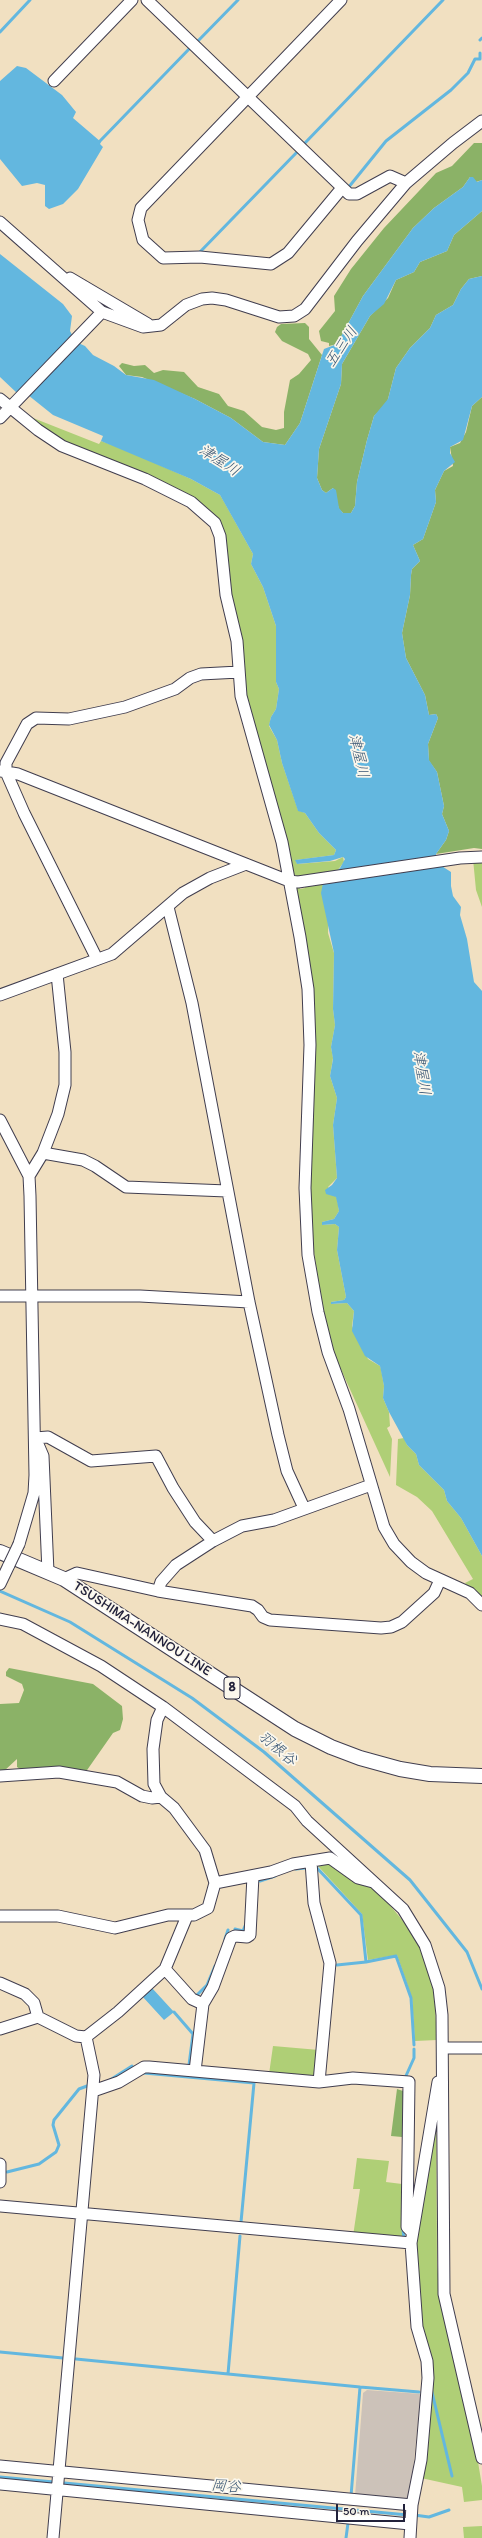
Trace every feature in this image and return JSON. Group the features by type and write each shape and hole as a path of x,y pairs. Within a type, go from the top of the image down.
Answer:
{"main road":[{"name":"TSUSHIMA-NANNOU LINE","path":"0,1552 64,1579 295,1728 331,1747 360,1758 400,1769 430,1774 482,1776"}],"street":[{"path":"54,81 132,0"},
{"path":"147,0 349,194 357,194 390,176 406,183"},
{"path":"341,0 141,208 138,220 143,240 163,258 200,257 271,264 288,254 342,188"},
{"path":"0,222 99,315 143,327 154,327 161,325 186,305 202,299 226,300 279,317 300,313 406,183 453,143 482,122"},
{"path":"21,241 71,278 154,327"},
{"path":"0,418 99,315"},
{"path":"0,399 62,446 175,493 191,502 215,523 223,551 226,595 237,641 241,696 248,729 294,882 308,989 310,1045 305,1188 308,1255 318,1312 328,1352 349,1409 384,1527 394,1544 412,1562 440,1580 470,1593 482,1605"},
{"path":"97,959 3,772 6,763 27,724 36,718 68,719 125,707 175,689 190,678 201,674 239,672"},
{"path":"3,772 18,774 294,882 460,858 482,857"},
{"path":"0,994 112,954 183,894 210,878 246,864"},
{"path":"168,908 192,1002 249,1302 287,1470 304,1508"},
{"path":"29,1176 43,1153 58,1114 65,1085 64,1044 57,974"},
{"path":"0,1120 29,1176 30,1295 36,1438 34,1493 19,1544 0,1584"},
{"path":"43,1153 83,1160 95,1166 126,1187 227,1191"},
{"path":"0,1296 140,1296 249,1302"},
{"path":"36,1438 48,1437 91,1461 156,1456 172,1488 195,1522 213,1540"},
{"path":"36,1438 43,1456 48,1572"},
{"path":"158,1591 161,1582 176,1565 213,1540 242,1526 274,1520 371,1485"},
{"path":"64,1579 77,1573 158,1591 252,1606 258,1610 263,1617 270,1620 386,1628 402,1622 434,1592 440,1580"},
{"path":"0,1619 23,1624 101,1666 163,1707 295,1806 307,1820 376,1882 403,1909 425,1945 439,1988 448,2048 442,2074 436,2087 412,2237 417,2327 427,2361 428,2378 421,2460 411,2515 410,2538"},
{"path":"0,1916 58,1916 115,1928 168,1915 187,1916 208,1908 215,1883 205,1850 174,1808 161,1797 154,1784 153,1749 157,1720 163,1707"},
{"path":"0,1776 59,1772 117,1782 142,1796 152,1798 161,1797"},
{"path":"215,1883 253,1876 293,1864 330,1858 358,1878 376,1882"},
{"path":"311,1862 314,1903 330,1964 319,2082"},
{"path":"195,2071 202,2004 213,1987 231,1938 235,1936 247,1937 250,1935 253,1876"},
{"path":"0,2029 38,2017 76,2036 86,2037 118,2012 165,1969 187,1916"},
{"path":"165,1969 192,1999 202,2004"},
{"path":"0,1983 25,1994 34,2003 38,2017"},
{"path":"53,2538 94,2075 86,2037"},
{"path":"448,2048 482,2048"},
{"path":"93,2090 119,2082 144,2067 319,2082 353,2078 409,2082 407,2227 412,2237"},
{"path":"442,2074 444,2294 482,2458"},
{"path":"0,2164 0,2182"},
{"path":"0,2206 82,2214 412,2237"},
{"path":"0,2466 58,2481 411,2515"},
{"path":"0,2484 58,2481 411,2515"}],"shaded area":[{"path":"367,2390 421,2394 410,2497 406,2500 355,2496 363,2393"}],"green space":[{"path":"474,143 482,143 482,180 476,182 470,177 463,187 434,208 413,228 363,296 337,344 329,346 329,343 321,341 319,331 335,311 334,296 351,269 384,228 436,173 452,166"},
{"path":"482,211 482,276 469,279 461,289 453,305 436,315 430,328 410,348 396,368 386,405 374,416 357,482 355,506 351,513 343,513 339,509 333,488 326,493 322,490 317,478 319,449 341,384 342,364 370,316 388,298 396,280 414,272 420,262 447,251 454,235"},
{"path":"305,323 309,327 309,339 322,355 300,423 285,445 263,442 231,418 195,399 142,377 126,375 119,366 122,363 134,366 145,365 154,373 163,370 184,372 198,387 219,394 228,406 244,411 262,427 276,430 284,428 284,412 290,380 299,374 311,360 308,354 282,341 275,332 277,327 281,324"},
{"path":"482,397 482,849 474,848 436,854 446,840 449,831 442,814 444,806 437,772 429,761 428,744 438,718 436,714 429,715 425,695 406,658 402,633 410,595 412,569 420,561 413,545 423,539 436,502 435,490 444,471 453,466 450,447 460,443 466,432 472,406"},
{"path":"28,416 99,444 101,441 121,448 191,479 220,495 253,554 251,564 263,587 276,626 276,682 279,689 276,709 271,717 269,726 277,740 282,763 298,810 305,813 319,833 336,850 334,855 296,860 297,864 335,861 343,857 344,862 337,871 297,877 289,871 246,697 231,593 227,548 220,526 210,514 66,445"},
{"path":"473,859 482,860 482,907 476,890"},
{"path":"329,881 328,933 334,953 333,1009 335,1025 331,1047 333,1058 330,1076 337,1098 333,1125 337,1178 328,1187 337,1198 339,1211 334,1219 322,1222 322,1225 335,1224 339,1227 337,1250 346,1297 344,1300 331,1302 331,1304 347,1303 354,1311 352,1326 368,1359 380,1366 381,1369 384,1386 383,1398 389,1412 390,1426 387,1428 392,1439 390,1477 333,1352 323,1312 314,1252 310,1189 312,990 306,939 295,884 299,884 300,889 305,888 305,884"},
{"path":"404,1438 407,1445 416,1454 419,1465 444,1490 447,1501 461,1518 482,1556 482,1598 465,1583 473,1579 432,1511 417,1497 396,1485 398,1439"},
{"path":"9,1668 93,1684 122,1706 123,1719 120,1730 113,1733 85,1773 20,1769 17,1767 17,1759 4,1771 0,1771 0,1704 19,1703 24,1690 22,1684 6,1676 6,1672"},
{"path":"332,1862 361,1883 377,1890 409,1928 421,1948 434,1989 437,2040 415,2041 412,1998 397,1955 368,1960 362,1914 318,1866 318,1863"},
{"path":"273,2046 319,2050 315,2078 269,2074"},
{"path":"397,2089 403,2091 402,2137 391,2136"},
{"path":"436,2093 437,2264 440,2295 473,2432 482,2486 482,2500 464,2502 462,2487 421,2478 430,2392 421,2319 415,2242 424,2169 430,2169 430,2145"},
{"path":"357,2158 389,2161 386,2182 402,2184 403,2238 353,2236 360,2189 353,2189"},
{"path":"482,2526 482,2538 464,2538 463,2527"}],"water":[{"path":"17,66 26,68 62,95 76,112 73,118 101,142 100,144 103,147 78,189 63,204 49,209 45,206 45,185 37,183 22,186 0,159 0,81"},
{"path":"470,177 473,177 477,182 482,180 482,211 454,235 447,251 420,262 414,272 396,280 384,304 370,316 342,364 341,384 319,449 317,478 322,490 326,493 333,488 336,490 339,508 343,513 351,513 355,506 357,482 374,416 388,399 396,368 410,348 430,328 436,315 453,305 461,289 469,279 482,276 482,397 472,406 463,440 450,447 450,453 455,462 444,471 435,490 436,502 423,539 413,545 420,561 412,569 410,595 402,633 406,658 425,695 429,715 436,714 438,718 428,744 429,760 437,772 444,806 442,814 449,831 446,840 436,854 437,863 451,872 453,896 461,907 460,915 467,939 474,982 482,991 482,1556 461,1518 447,1501 444,1490 419,1465 416,1454 407,1445 389,1412 383,1398 384,1386 380,1366 365,1356 352,1331 354,1311 347,1303 331,1304 331,1302 344,1300 346,1297 337,1250 339,1227 335,1224 322,1225 322,1222 334,1219 339,1211 336,1197 326,1194 325,1190 332,1185 337,1178 333,1125 337,1098 330,1076 333,1059 331,1047 335,1025 333,1009 334,953 321,893 323,883 340,868 345,859 343,857 330,861 297,864 295,860 334,855 336,850 319,833 305,813 298,811 282,763 277,740 269,725 271,717 276,709 279,689 276,682 276,626 263,587 251,564 253,554 220,495 191,479 101,441 103,436 53,415 28,395 18,394 0,377 0,254 63,304 72,316 70,331 76,342 85,346 93,355 114,366 126,375 154,380 195,399 231,418 263,442 285,445 300,423 324,349 337,344 363,296 413,228 434,208 463,187"},
{"path":"152,1988 174,2012 164,2020 142,1996"}],"waterway":[{"path":"0,32 30,0"},
{"path":"196,43 238,0"},
{"path":"304,144 443,0"},
{"path":"100,141 191,47"},
{"path":"348,188 386,141 451,90 468,73 475,59 480,59 480,53"},
{"path":"199,253 299,150"},
{"name":"羽根谷","path":"0,1591 70,1622 192,1698 264,1752 410,1880 467,1952 482,1989"},
{"path":"296,1869 305,1868"},
{"path":"317,1868 361,1915 366,1962 396,1956 411,1998 414,2045"},
{"path":"260,1881 275,1876"},
{"path":"235,1929 243,1931 245,1926"},
{"path":"225,1939 228,1930"},
{"path":"337,1965 366,1962"},
{"path":"197,1995 207,1985 215,1966"},
{"path":"174,2012 193,2034 189,2065"},
{"path":"405,2078 414,2058 414,2049"},
{"path":"110,2080 132,2066"},
{"path":"144,2073 254,2083 241,2222"},
{"path":"7,2172 39,2164 56,2152 59,2145 53,2125 54,2120 79,2089 87,2086"},
{"path":"403,2229 404,2239"},
{"path":"228,2374 240,2236"},
{"path":"0,2352 63,2358"},
{"path":"76,2359 360,2387 351,2496"},
{"path":"360,2387 419,2392"},
{"path":"431,2388 452,2476"},
{"name":"岡谷","path":"0,2477 408,2515"},
{"name":"岡谷","path":"414,2515 429,2517 449,2510"},
{"path":"346,2538 348,2523"}],"water label":[{"name":"五三川","path":"342,347"},
{"name":"津屋川","path":"219,461"},
{"name":"津屋川","path":"358,756"},
{"name":"津屋川","path":"421,1073"}]}
